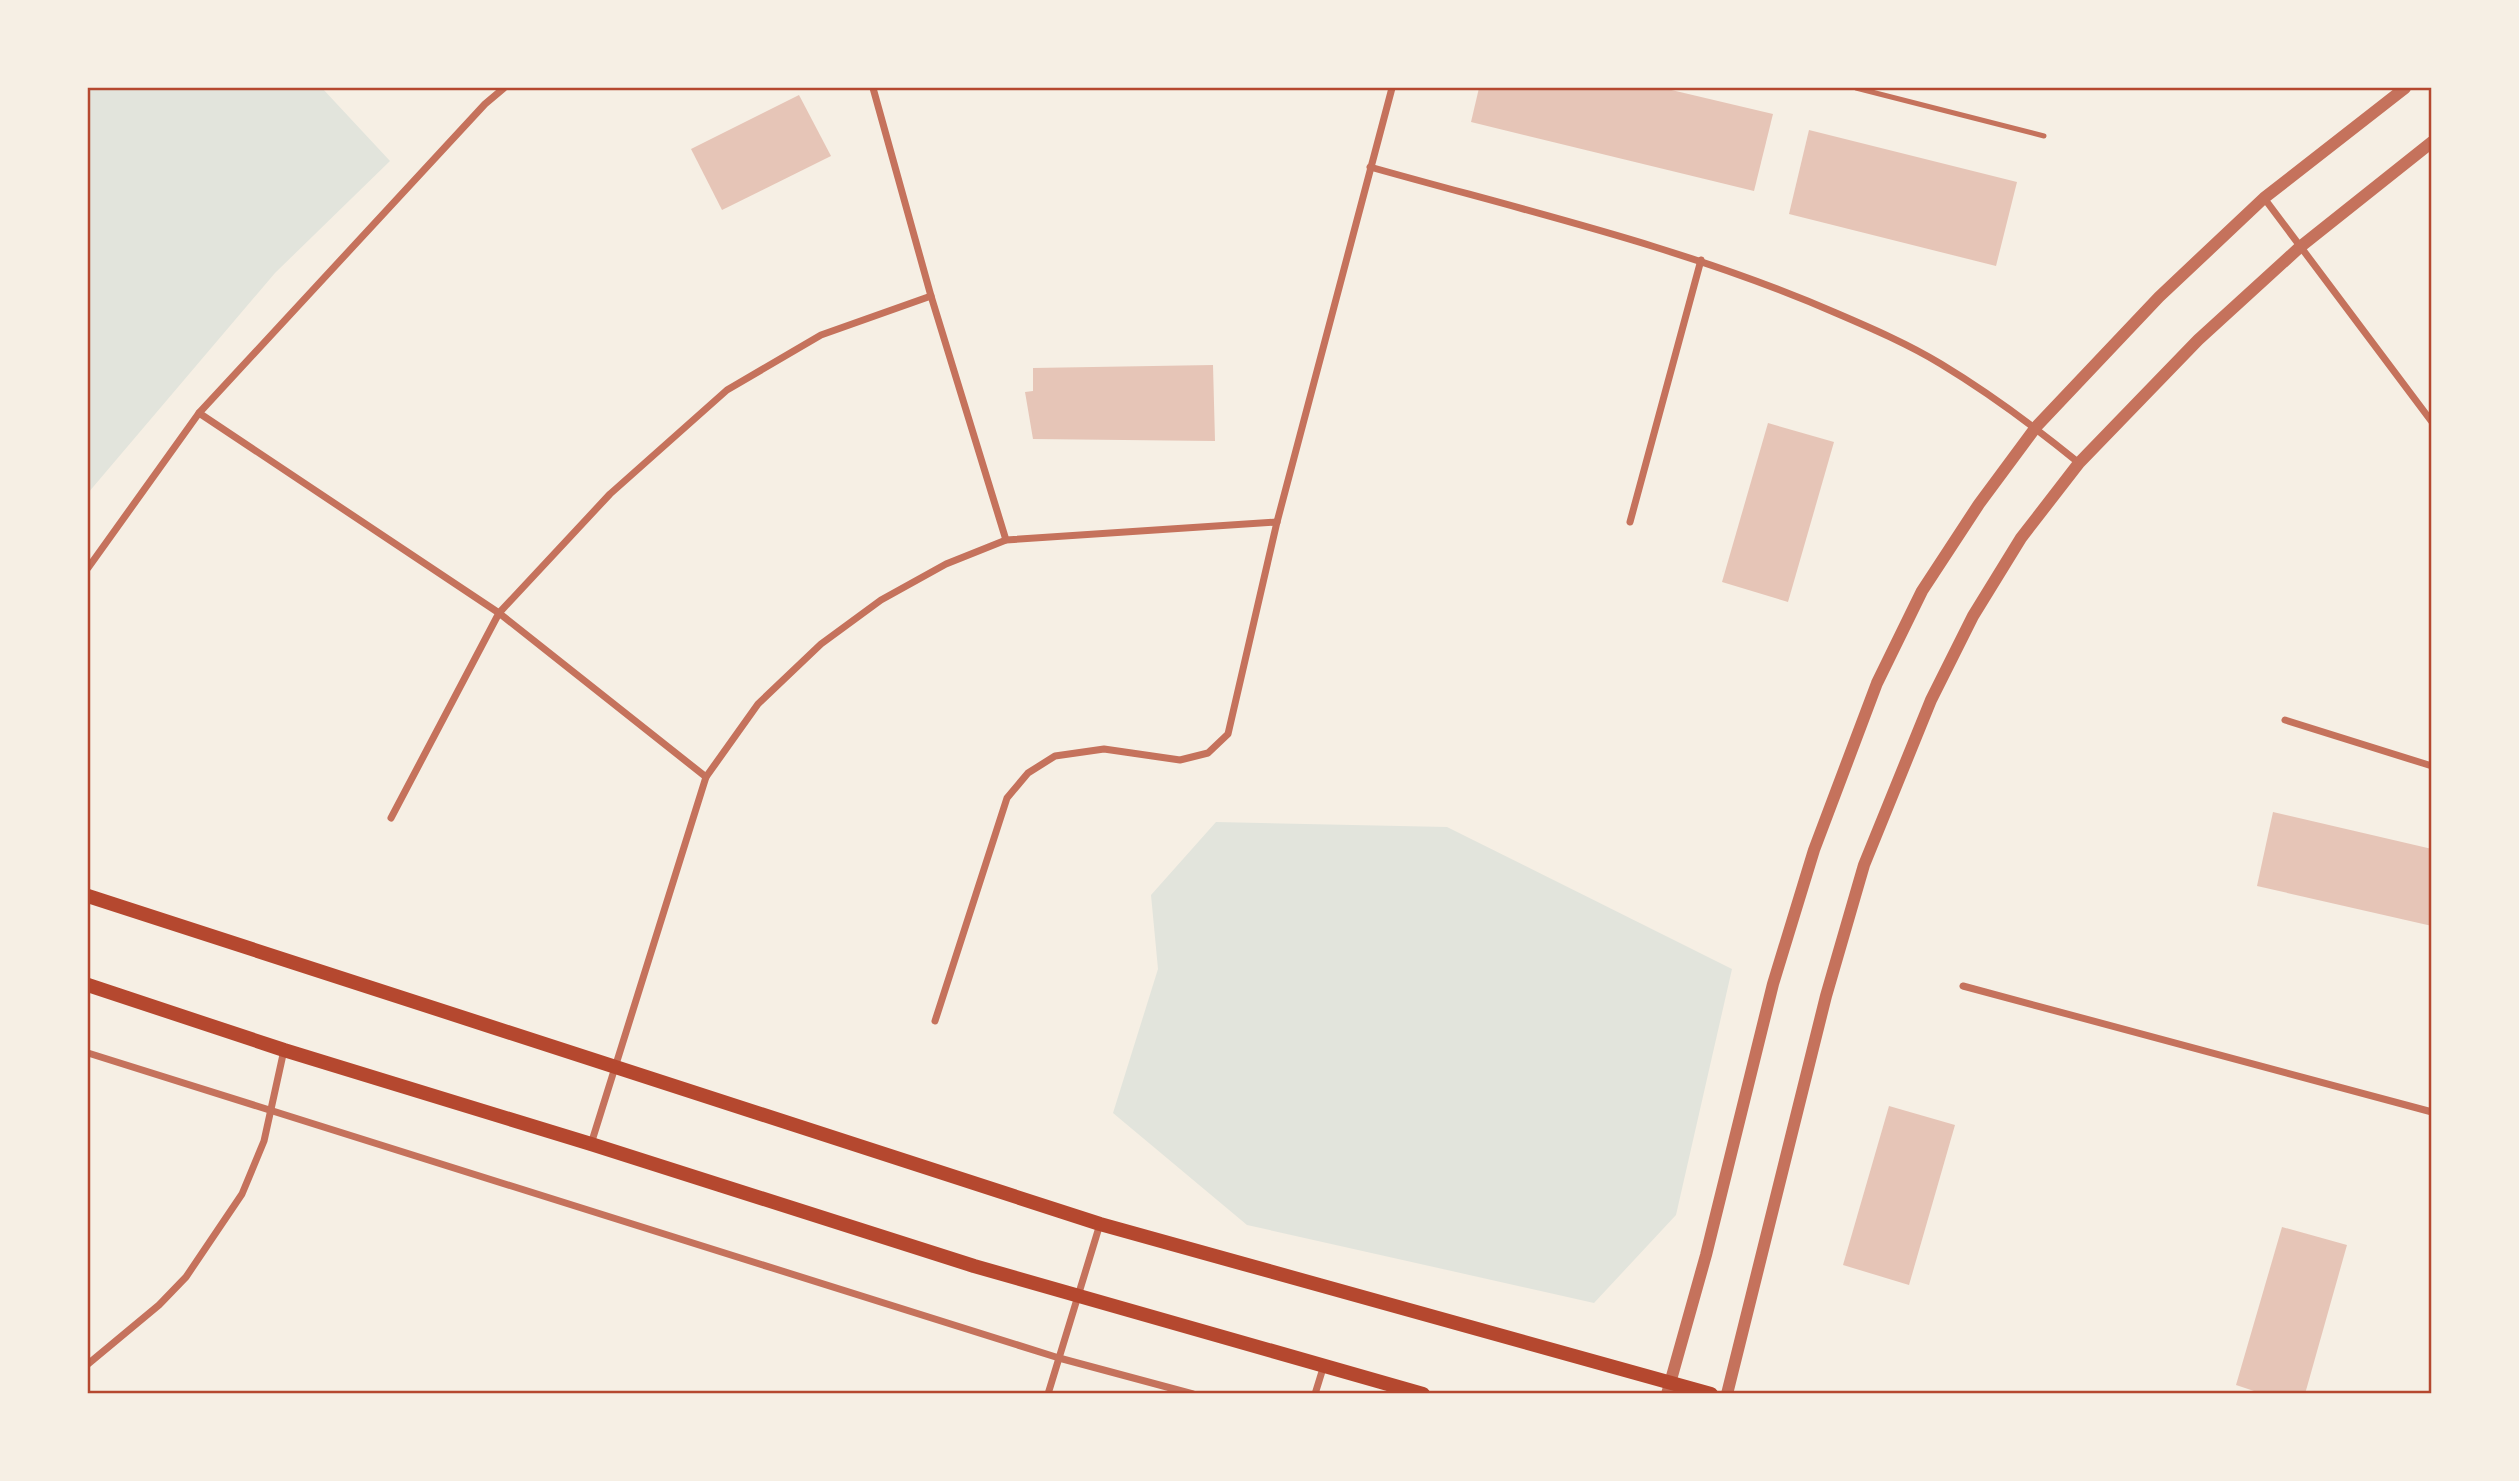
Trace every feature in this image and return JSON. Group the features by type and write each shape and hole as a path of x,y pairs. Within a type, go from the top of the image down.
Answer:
{"main road":[{"path":"88,896 1100,1224 1669,1388 1711,1394"},
{"path":"88,985 284,1049 1078,1297 1423,1394"}],"street":[{"path":"88,568 199,413 485,104 504,88"},
{"path":"873,88 931,296 1006,540"},
{"path":"935,1021 1007,798 1028,773 1055,756 1104,749 1180,760 1208,753 1228,734 1277,522 1392,88"},
{"path":"1669,1388 1706,1255 1773,984 1814,850 1877,682 1922,591 1979,504 2036,427 2159,297 2263,198 2405,88"},
{"path":"1727,1394 1826,996 1864,865 1931,700 1973,616 2021,538 2079,463 2198,340 2300,247 2431,142"},
{"path":"1370,167 1701,260 1808,301 1876,330 1940,363 2036,427 2079,463"},
{"path":"2263,198 2431,422"},
{"path":"1630,522 1701,260"},
{"path":"391,818 499,614 610,494 727,390 821,335 931,296"},
{"path":"199,413 499,614 706,777"},
{"path":"591,1144 706,777 758,704 821,643 881,600 946,564 1006,540 1277,522"},
{"path":"2286,720 2431,766"},
{"path":"1964,986 2431,1112"},
{"path":"88,1364 159,1305 186,1277 242,1194 264,1141 284,1049"},
{"path":"88,1053 1059,1358 1193,1394"},
{"path":"1048,1394 1100,1224"},
{"path":"1315,1394 1324,1365"}],"lane":[{"path":"1856,88 2044,136"}],"shaded area":[{"path":"88,88 322,88 390,161 275,273 88,493"},
{"path":"1216,822 1447,827 1732,969 1676,1215 1594,1303 1247,1225 1113,1113 1158,969 1151,895"}],"building":[{"path":"1479,88 1663,88 1773,114 1754,191 1471,122"},
{"path":"799,95 831,156 722,210 691,149"},
{"path":"1809,130 2017,182 1996,266 1789,214"},
{"path":"1213,365 1215,441 1033,439 1025,392 1033,391 1033,368"},
{"path":"1768,423 1834,442 1788,602 1722,582"},
{"path":"2273,812 2432,849 2432,926 2257,886"},
{"path":"1889,1106 1955,1125 1909,1285 1843,1265"},
{"path":"2282,1227 2347,1245 2305,1394 2263,1394 2236,1385"}]}
